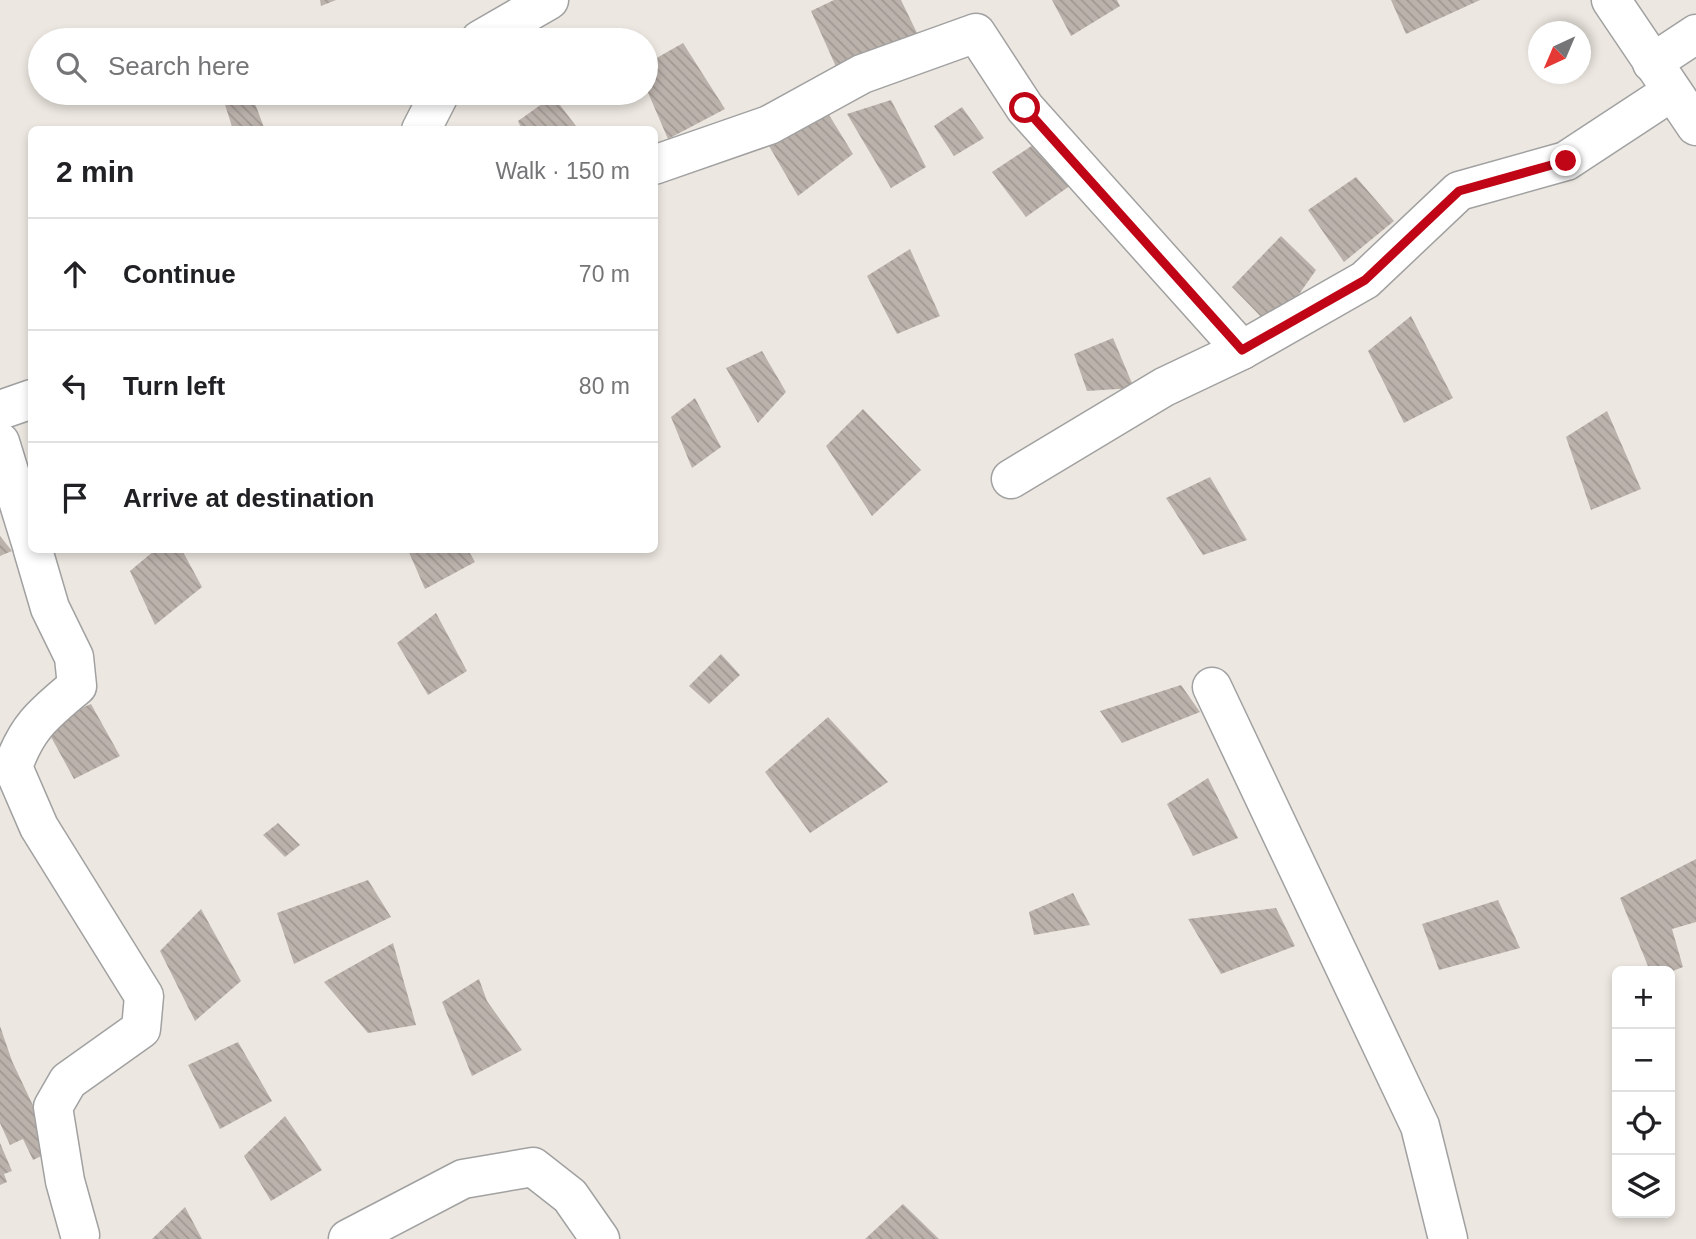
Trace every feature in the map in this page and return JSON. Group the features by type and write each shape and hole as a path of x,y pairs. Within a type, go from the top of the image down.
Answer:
{"street":[{"path":"501,28 549,0"},
{"path":"1611,0 1696,126"},
{"path":"658,164 769,125 862,74 976,33 1025,108 1242,350"},
{"path":"1011,479 1164,387 1242,350 1365,280 1459,191 1566,161 1661,77 1696,34"},
{"path":"423,126 434,105"},
{"path":"0,410 28,400"},
{"path":"0,442 28,535"},
{"path":"34,553 50,608 74,656 77,685 43,715 23,738 13,766 39,827 144,996 141,1029 68,1081 54,1107 76,1238"},
{"path":"1212,687 1420,1126 1448,1239"},
{"path":"348,1239 463,1179 533,1167 570,1196 600,1239"}],"building":[{"path":"320,0 336,0 321,6"},
{"path":"834,0 901,0 917,33 837,69 811,11"},
{"path":"1052,0 1117,0 1120,6 1071,36"},
{"path":"1391,0 1480,0 1406,34"},
{"path":"683,43 725,109 668,139 653,105 658,105 658,57"},
{"path":"891,100 926,167 891,188 847,114"},
{"path":"225,105 256,105 263,126 232,126"},
{"path":"540,105 560,105 576,126 520,126 518,121"},
{"path":"962,107 984,138 954,156 934,126"},
{"path":"826,110 853,154 798,196 769,146"},
{"path":"1036,143 1071,185 1026,217 992,172"},
{"path":"1356,177 1394,221 1344,262 1308,210"},
{"path":"1281,236 1316,270 1274,330 1232,287"},
{"path":"910,249 940,316 897,334 867,276"},
{"path":"1411,316 1453,398 1404,423 1368,351"},
{"path":"1113,338 1134,388 1087,391 1074,354"},
{"path":"762,351 786,392 758,423 726,368"},
{"path":"695,398 721,447 692,468 671,417"},
{"path":"863,409 921,470 872,516 826,446"},
{"path":"1607,411 1641,489 1591,510 1566,437"},
{"path":"1210,477 1247,540 1203,555 1166,498"},
{"path":"0,536 12,551 0,556"},
{"path":"151,553 184,553 202,587 155,625 130,571"},
{"path":"409,553 470,553 475,562 425,589"},
{"path":"436,613 467,671 428,695 397,643"},
{"path":"721,654 740,675 709,704 689,686"},
{"path":"1181,685 1200,712 1122,743 1100,711"},
{"path":"91,704 120,756 74,779 44,724"},
{"path":"828,717 888,782 810,833 765,772"},
{"path":"1208,778 1238,838 1193,856 1167,804"},
{"path":"278,823 300,845 285,857 263,835"},
{"path":"1696,859 1696,922 1672,929 1683,967 1675,970 1675,966 1648,966 1620,898"},
{"path":"368,880 391,917 294,964 277,913"},
{"path":"1073,893 1090,925 1034,935 1029,912"},
{"path":"1498,900 1520,948 1439,970 1422,924"},
{"path":"1276,908 1295,946 1221,974 1188,919"},
{"path":"201,909 241,981 195,1021 160,951"},
{"path":"393,943 416,1025 368,1033 324,982"},
{"path":"479,979 487,1001 522,1050 472,1076 442,1002"},
{"path":"0,1026 12,1061 54,1150 33,1160 23,1139 10,1145 0,1123"},
{"path":"238,1042 272,1101 220,1129 188,1065"},
{"path":"285,1116 322,1170 271,1201 244,1156"},
{"path":"0,1143 12,1171 4,1174 7,1182 0,1185"},
{"path":"903,1204 939,1239 865,1239"},
{"path":"185,1207 202,1239 152,1239"}],"route":[{"path":"1025,108 1106,195 1242,350 1264,335 1365,280 1459,191 1566,161"}]}
